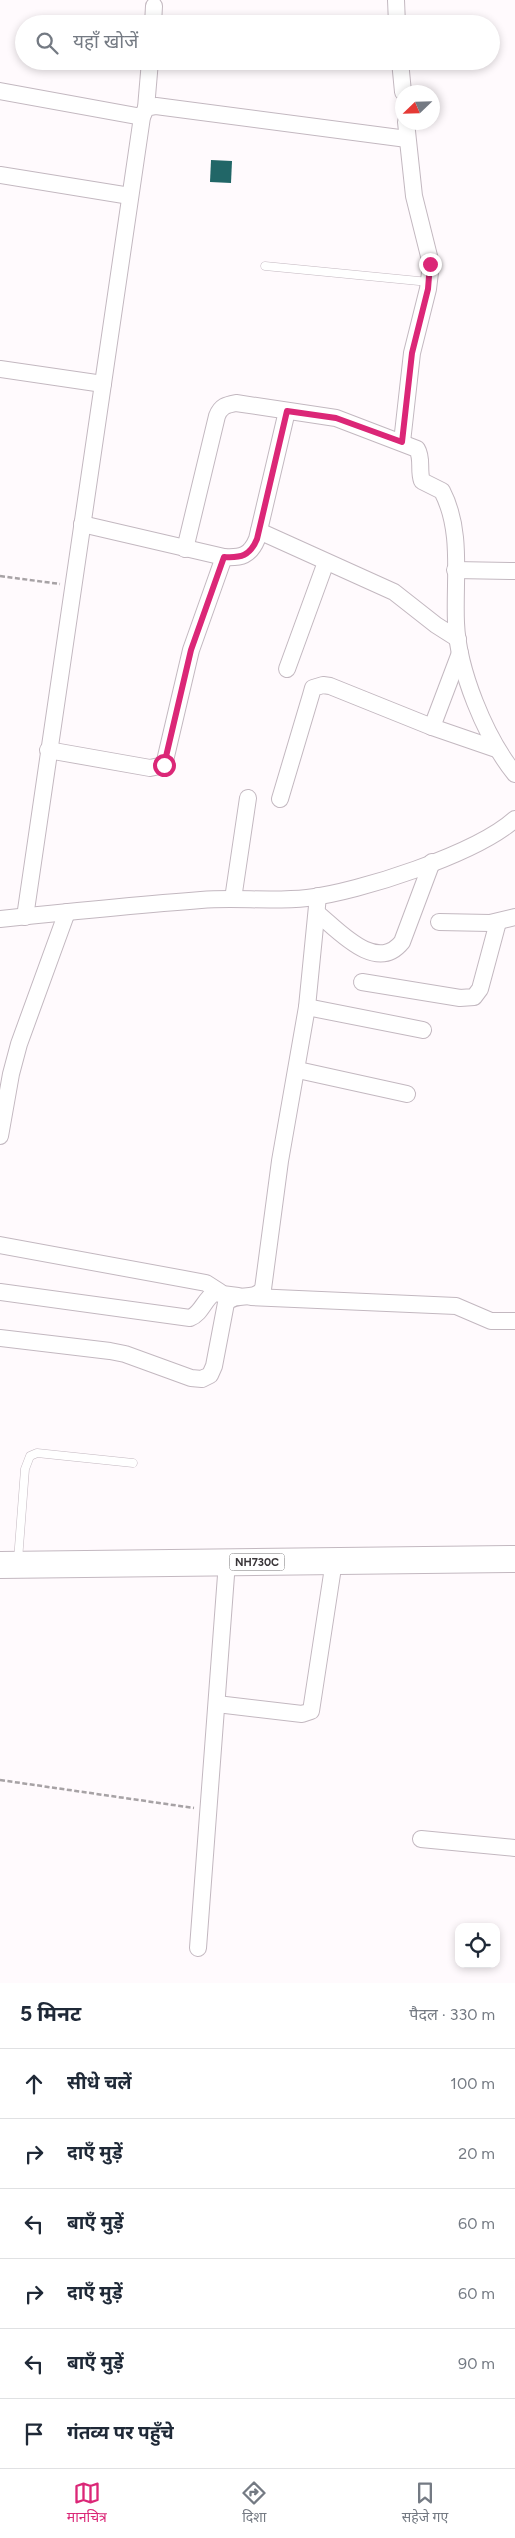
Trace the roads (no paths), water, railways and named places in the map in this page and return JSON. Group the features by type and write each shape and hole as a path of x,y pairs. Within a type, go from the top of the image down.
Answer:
{"highway":[{"name":"NH730C","path":"9,1565 515,1559"}],"street":[{"path":"396,0 397,15"},
{"path":"154,6 154,15"},
{"path":"25,916 149,70"},
{"path":"401,70 402,85"},
{"path":"0,91 144,112 156,106 406,131 414,196 430,264 430,282 412,353 402,442"},
{"path":"0,176 130,196"},
{"path":"0,369 103,384"},
{"path":"185,549 220,408 236,403 336,418 418,449 421,460 420,475 422,481 442,491 448,503 454,528 459,646 496,749 515,774"},
{"path":"82,524 224,557 238,558 247,555 253,549 259,531 287,411"},
{"path":"259,531 403,598 459,646"},
{"path":"48,750 150,768 164,765 191,650 224,557"},
{"path":"287,669 326,562"},
{"path":"456,570 515,570"},
{"path":"432,727 459,646"},
{"path":"280,799 313,688 318,686 330,686 432,727 496,749"},
{"path":"233,898 248,798"},
{"path":"0,919 233,898 318,896 363,887 432,862 489,837 515,820"},
{"path":"317,913 363,950 376,954 387,953 396,949 402,942 432,862"},
{"path":"0,1338 110,1351 126,1354 191,1378 202,1379 210,1375 214,1366 226,1303 259,1294 263,1289 280,1161 298,1070 307,1007 318,896"},
{"path":"0,1136 11,1074 19,1044 67,912"},
{"path":"439,922 498,922 515,917"},
{"path":"362,982 460,998 474,997 480,989 498,922"},
{"path":"307,1007 423,1030"},
{"path":"298,1070 407,1094"},
{"path":"0,1245 200,1282 214,1286 220,1292"},
{"path":"0,1292 190,1318 195,1316 209,1296 220,1292 244,1297 456,1306 491,1320 515,1321"},
{"path":"217,1704 302,1714 310,1711 334,1561"},
{"path":"198,1948 227,1562"},
{"path":"421,1839 515,1848"}],"lane":[{"path":"264,266 430,282"},
{"path":"9,1565 30,1456 37,1453 133,1463"}]}
